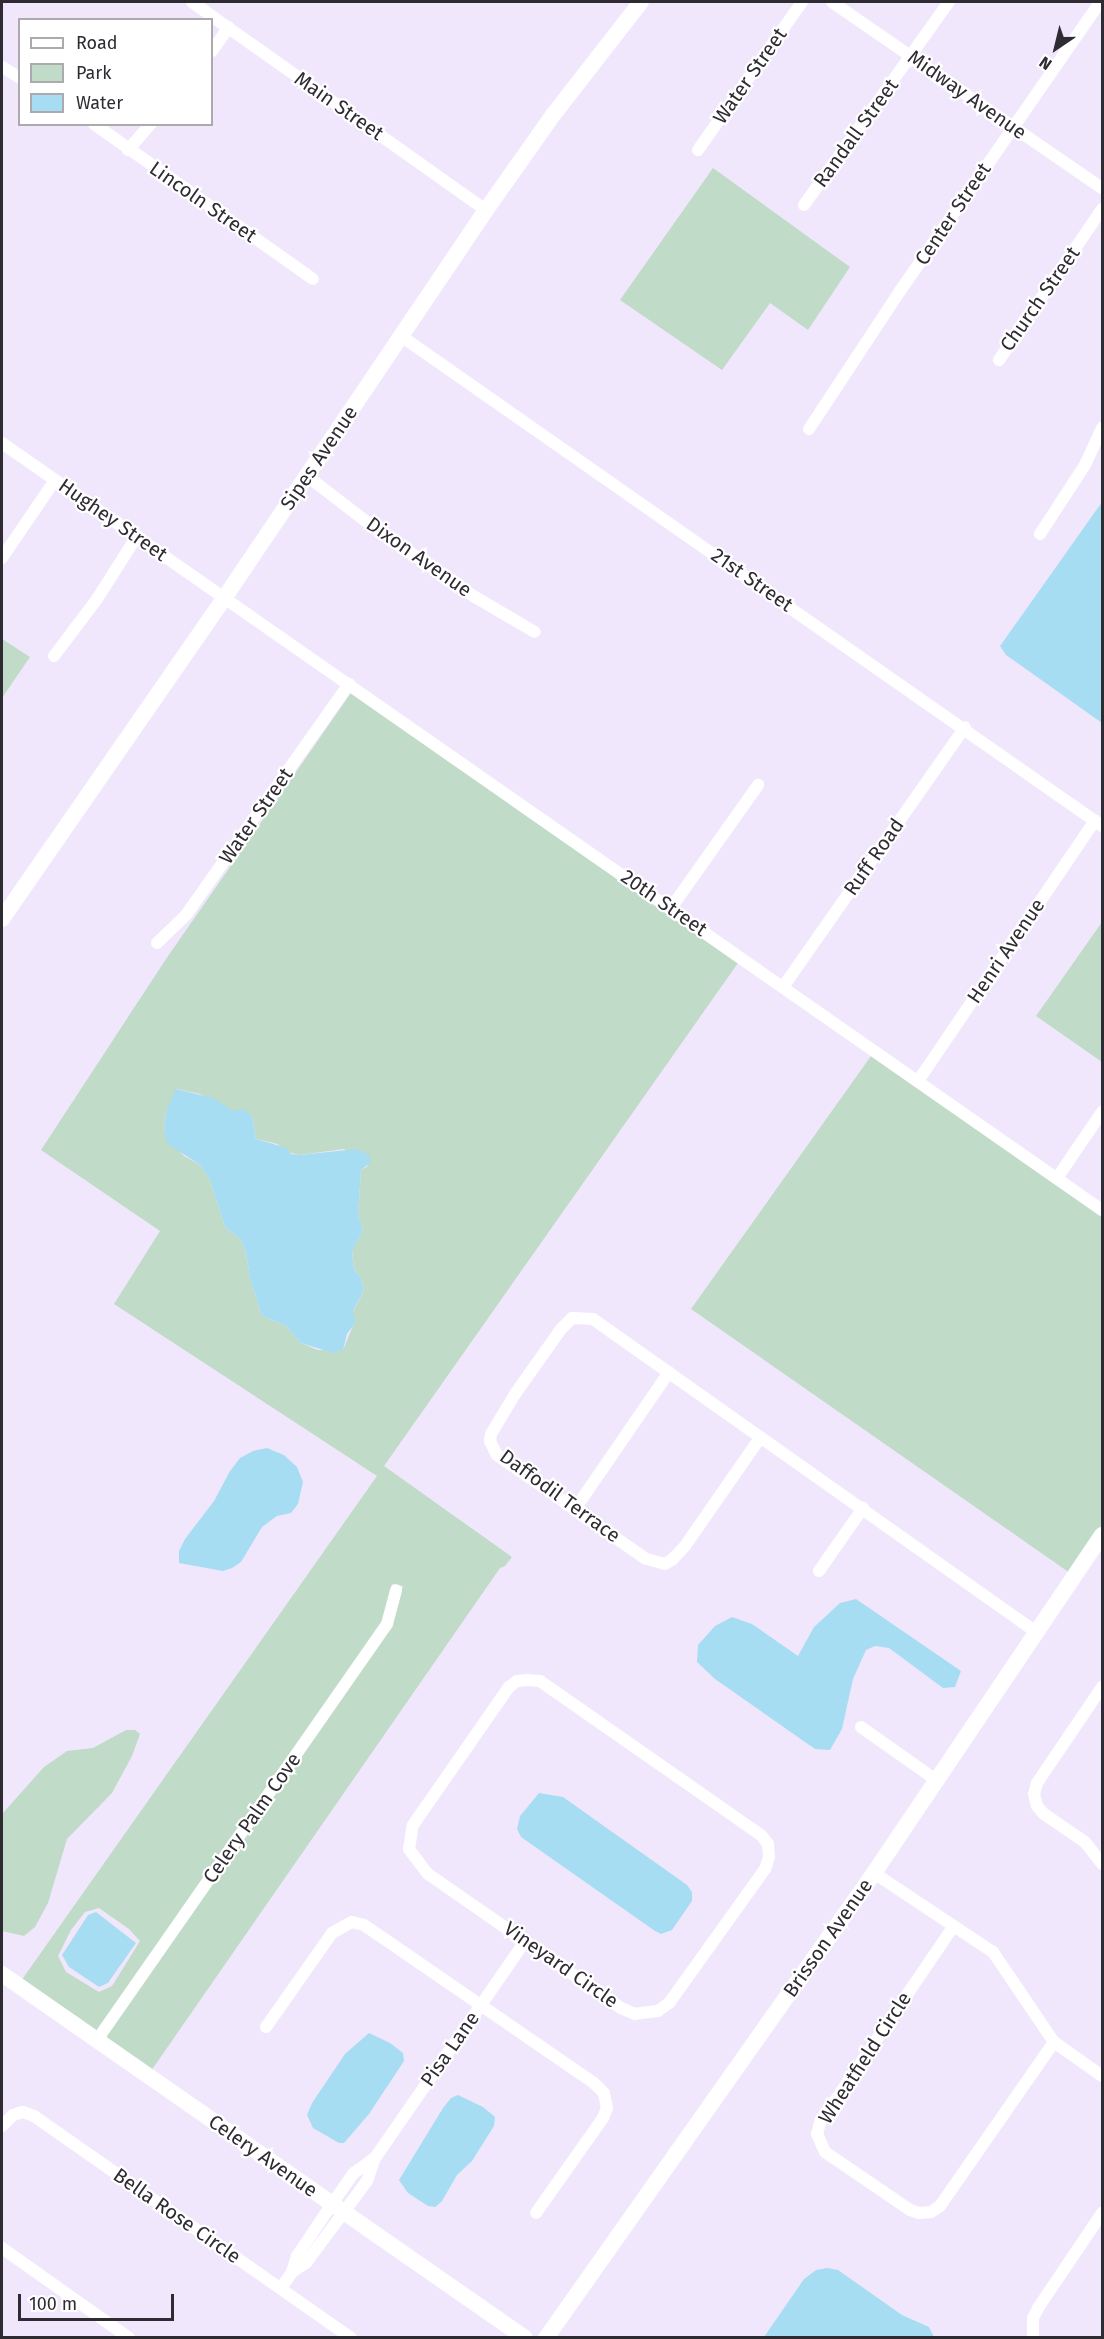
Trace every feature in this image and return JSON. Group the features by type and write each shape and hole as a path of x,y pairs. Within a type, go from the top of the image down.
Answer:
{"street":[{"name":"Main Street","path":"192,2 486,210"},
{"name":"Sipes Avenue","path":"2,919 225,597 486,210 553,115 641,2"},
{"name":"Water Street","path":"698,150 802,2"},
{"name":"Midway Avenue","path":"832,2 1102,188"},
{"name":"Randall Street","path":"804,205 949,2"},
{"name":"Center Street","path":"810,429 1013,126 1100,2"},
{"path":"213,50 229,27"},
{"path":"2,67 18,77"},
{"name":"Lincoln Street","path":"97,126 313,279"},
{"path":"128,150 149,126"},
{"name":"Church Street","path":"999,360 1102,209"},
{"name":"21st Street","path":"401,336 965,727 1099,823"},
{"path":"1040,534 1085,465 1102,428"},
{"name":"Hughey Street","path":"2,443 225,597"},
{"name":"Dixon Avenue","path":"307,476 376,529 467,591 536,632"},
{"path":"2,558 55,480"},
{"path":"54,656 97,599 138,536"},
{"name":"20th Street","path":"225,597 1102,1210"},
{"name":"Water Street","path":"157,943 186,915 350,684"},
{"name":"Ruff Road","path":"783,987 965,727"},
{"path":"671,908 758,785"},
{"name":"Henri Avenue","path":"918,1081 1099,823"},
{"path":"1057,1178 1102,1112"},
{"name":"Daffodil Terrace","path":"760,1438 685,1546 673,1559 664,1564 646,1559 497,1455 490,1441 491,1434 515,1394 561,1329 572,1318 592,1319 1036,1632"},
{"path":"575,1509 669,1372"},
{"path":"819,1571 863,1508"},
{"name":"Brisson Avenue","path":"546,2337 874,1873 1102,1535"},
{"name":"Celery Palm Cove","path":"97,2040 387,1624 396,1590"},
{"name":"Vineyard Circle","path":"517,1681 540,1681 761,1835 768,1844 769,1857 765,1869 669,2003 658,2011 635,2014 621,2008 525,1941 427,1873 410,1849 413,1825 509,1687 517,1681"},
{"path":"1102,1688 1037,1783 1034,1794 1037,1806 1044,1814 1085,1842 1102,1864"},
{"path":"861,1727 936,1780"},
{"path":"874,1873 982,1944 1001,1961 1054,2042 1102,2076"},
{"path":"266,2027 332,1933 352,1922 364,1925 481,2005 594,2083 604,2093 607,2108 603,2118 536,2212"},
{"name":"Wheatfield Circle","path":"953,1927 820,2123 817,2134 825,2152 910,2210 919,2213 930,2212 940,2206 1054,2042"},
{"name":"Pisa Lane","path":"281,2288 292,2272 306,2263 338,2208 367,2181 375,2158 525,1941"},
{"name":"Celery Avenue","path":"2,1974 525,2337"},
{"name":"Bella Rose Circle","path":"2,2126 13,2115 23,2112 34,2116 351,2337"},
{"path":"1033,2337 1033,2318 1038,2307 1102,2213"},
{"path":"2,2248 129,2337"}],"green space":[{"path":"713,168 850,267 808,330 770,303 722,370 620,300"},
{"path":"2,639 30,657 2,698"},
{"path":"351,693 738,963 384,1466 512,1557 505,1566 500,1568 151,2071 105,2038 391,1627 403,1586 392,1584 382,1622 96,2032 21,1981 377,1476 114,1304 160,1231 41,1150 166,959","holes":["177,1089 200,1094 233,1111 252,1116 256,1139 277,1144 291,1153 300,1155 344,1149 368,1166 361,1170 358,1215 363,1230 352,1250 354,1270 360,1276 364,1290 353,1312 354,1323 343,1350 318,1350 301,1343 285,1325 262,1316 250,1278 246,1253 241,1240 225,1227 210,1180 200,1165 184,1156 164,1134 166,1111","99,1908 129,1929 140,1941 112,1986 99,1992 66,1972 58,1956 71,1930 85,1912"]},
{"path":"1102,922 1102,1062 1036,1016"},
{"path":"871,1056 1102,1217 1102,1525 1070,1573 691,1309"},
{"path":"126,1730 135,1730 140,1734 132,1756 112,1793 67,1839 48,1903 35,1927 24,1936 2,1931 2,1814 44,1767 67,1751 93,1748"}],"water":[{"path":"1102,502 1102,723 1006,655 1000,646"},
{"path":"176,1089 213,1098 233,1111 243,1109 252,1116 256,1139 287,1148 291,1154 356,1149 369,1155 371,1162 361,1170 358,1215 363,1230 352,1251 354,1270 360,1276 364,1290 353,1311 355,1323 347,1334 343,1350 333,1353 301,1343 285,1325 262,1316 250,1278 246,1253 241,1240 225,1227 210,1180 200,1165 168,1144 164,1134 166,1111"},
{"path":"267,1448 284,1455 297,1467 303,1482 298,1504 291,1513 277,1516 262,1527 241,1562 232,1568 223,1571 179,1563 179,1551 185,1539 214,1501 230,1471 240,1458 253,1451"},
{"path":"856,1599 961,1671 955,1687 943,1688 889,1648 875,1646 866,1650 853,1679 842,1729 830,1750 815,1749 715,1679 697,1662 698,1645 715,1626 732,1617 752,1624 798,1656 814,1627 840,1603"},
{"path":"539,1793 563,1797 687,1885 692,1892 692,1901 672,1930 661,1934 655,1931 521,1837 517,1829 520,1816"},
{"path":"96,1912 136,1943 108,1983 99,1987 69,1967 62,1955 88,1915"},
{"path":"369,2033 390,2043 403,2053 404,2061 369,2114 344,2143 339,2143 313,2128 307,2115 312,2103 345,2054"},
{"path":"458,2095 483,2107 495,2117 494,2126 472,2161 457,2175 442,2201 435,2207 428,2206 408,2193 399,2180 443,2108 451,2098"},
{"path":"827,2268 838,2270 902,2315 929,2327 934,2337 764,2337 804,2279 816,2270"}]}
